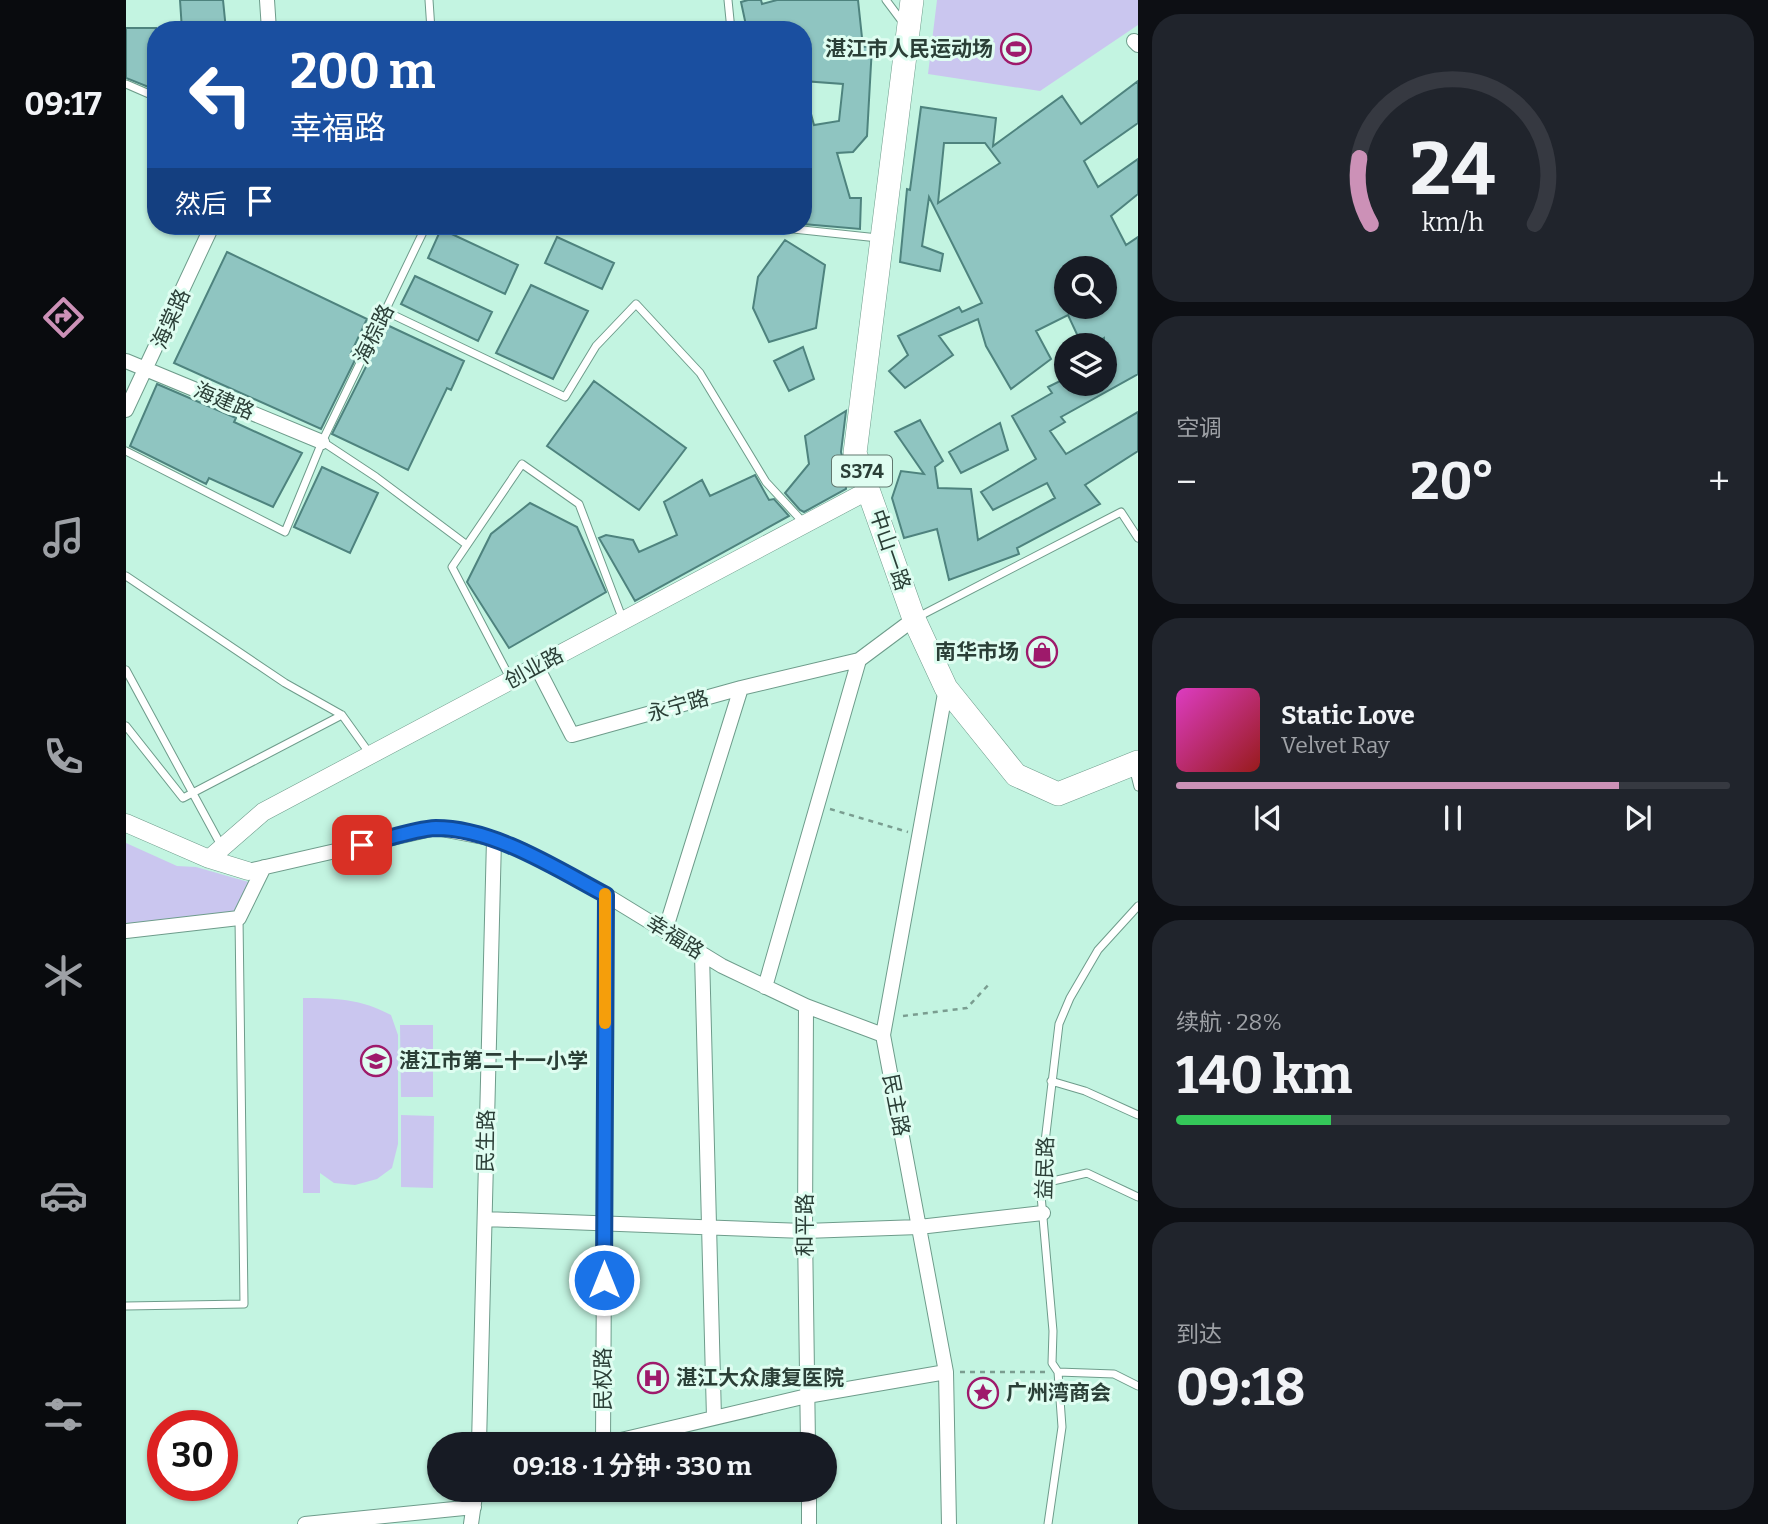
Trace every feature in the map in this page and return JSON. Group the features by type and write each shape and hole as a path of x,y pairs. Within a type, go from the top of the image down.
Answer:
{"main road":[{"name":"中山一路","path":"912,0 855,453 914,619 946,688 1016,775 1058,794 1136,771"}],"street":[{"path":"267,0 268,21"},
{"name":"海棠路","path":"126,410 148,369 208,235"},
{"name":"海建路","path":"126,361 322,442"},
{"name":"创业路","path":"215,853 263,812 869,490"},
{"path":"765,987 859,660 914,619"},
{"name":"永宁路","path":"537,667 572,735 741,688 859,660"},
{"path":"665,932 741,688"},
{"name":"民主路","path":"946,688 883,1035 946,1372 950,1524"},
{"path":"126,811 215,853"},
{"path":"126,823 256,869 239,918 126,931"},
{"name":"幸福路","path":"256,869 436,828 494,839 524,851 606,895 702,954 765,987 806,1006 883,1035"},
{"name":"民生路","path":"479,1432 494,839"},
{"name":"民权路","path":"603,1432 606,895"},
{"path":"702,954 715,1418"},
{"name":"和平路","path":"806,1006 808,1432"},
{"path":"485,1219 805,1231 919,1227 1044,1213"},
{"path":"655,1432 807,1396 946,1372"},
{"path":"471,1524 475,1502"},
{"path":"809,1502 809,1524"},
{"path":"305,1524 474,1507"}],"lane":[{"path":"429,0 430,21"},
{"path":"728,0 730,21"},
{"path":"886,0 908,30"},
{"path":"126,84 147,93"},
{"path":"812,231 882,238"},
{"name":"海棕路","path":"126,451 285,532 322,442 422,235"},
{"path":"385,311 565,397 596,346 636,304 700,373 766,482 805,524"},
{"path":"322,442 376,477 467,545"},
{"path":"511,680 452,567 522,464 579,504 623,621"},
{"path":"914,619 1121,512 1138,538"},
{"path":"126,576 285,683 342,715 371,755"},
{"path":"126,670 195,792 215,853"},
{"path":"126,726 183,798 342,715"},
{"name":"益民路","path":"1048,1524 1062,1427 1058,1372 1052,1363 1053,1331 1040,1184 1059,1024 1070,998 1098,950 1138,906"},
{"path":"126,1306 244,1304 239,918"},
{"path":"1051,1081 1085,1091 1138,1115"},
{"path":"1040,1184 1087,1173 1138,1197"},
{"path":"1058,1372 1114,1374 1138,1386"}],"path":[{"path":"817,805 919,836"},
{"path":"903,1016 967,1008 990,983"},
{"path":"946,1372 1058,1372"}],"shaded area":[{"name":"湛江市人民运动场","path":"937,0 1138,0 1138,25 1040,91 928,74"},
{"path":"126,843 177,866 196,867 252,883 238,916 126,928"},
{"path":"303,998 348,1001 380,1010 391,1015 398,1035 398,1144 392,1168 377,1179 355,1185 334,1183 320,1173 320,1193 303,1193"},
{"path":"400,1025 433,1025 433,1097 401,1097"},
{"path":"401,1115 434,1116 433,1188 401,1187"}],"building":[{"path":"180,0 223,0 225,21 181,21"},
{"path":"761,0 762,4 777,0 858,0 863,47 872,46 867,136 853,152 837,153 850,198 861,198 860,229 812,225 812,118 814,125 839,121 843,84 812,82 812,21 745,21 741,2"},
{"path":"126,28 147,28 147,86 126,78"},
{"path":"1138,81 1138,123 1084,161 1098,187 1138,159 1138,194 1111,216 1126,245 1138,237 1138,374 1117,386 1117,333 1076,333 1070,319 1117,319 1117,256 1054,256 1054,319 1060,319 1036,331 1051,359 1011,389 986,346 978,319 939,336 953,355 905,388 889,371 908,355 898,336 959,307 962,312 982,303 929,197 922,246 943,254 940,271 900,262 907,189 910,190 921,107 996,118 993,146 1062,96 1081,124","holes":["944,143 985,143 1000,163 938,203"]},
{"path":"438,235 454,235 518,265 505,294 428,258"},
{"path":"557,237 614,263 602,289 545,263"},
{"path":"785,240 825,265 816,328 769,342 753,308 758,277"},
{"path":"227,252 367,319 350,355 356,358 321,429 174,363"},
{"path":"415,276 492,312 478,341 401,304"},
{"path":"531,285 588,311 553,379 496,353"},
{"path":"387,325 464,361 451,390 447,388 408,470 332,434"},
{"path":"803,347 814,379 789,391 774,361"},
{"path":"594,381 686,448 639,510 547,446"},
{"path":"157,384 236,418 234,422 302,453 273,507 209,478 206,484 130,446"},
{"path":"1054,384 1054,396 1099,396 1061,417 1065,422 1050,431 1066,454 1138,412 1138,451 1085,485 1100,504 1017,548 1019,554 949,580 937,529 904,538 892,498 901,471 924,474 895,432 920,420 943,461 935,467 938,488 971,489 978,540 1055,498 1047,483 993,510 981,492 1036,459 1012,416 1052,393 1048,387"},
{"path":"846,411 841,452 846,471 846,489 804,512 785,493 809,464 805,436"},
{"path":"1000,423 1008,450 961,473 949,452"},
{"path":"322,467 378,493 350,553 294,527"},
{"path":"755,475 769,500 774,499 789,516 635,601 599,538 606,535 633,540 639,552 677,535 664,502 702,480 710,496"},
{"path":"530,503 577,527 606,592 509,648 467,582 491,534"}],"slow traffic":[{"path":"605,894 605,1023"}],"place":[{"name":"湛江市人民运动场","path":"1016,49"},
{"name":"南华市场","path":"1042,652"},
{"name":"湛江市第二十一小学","path":"376,1061"},
{"name":"湛江大众康复医院","path":"653,1378"},
{"name":"广州湾商会","path":"983,1393"}],"route":[{"path":"362,845 436,828 494,839 524,851 606,895 604,1280"}]}
